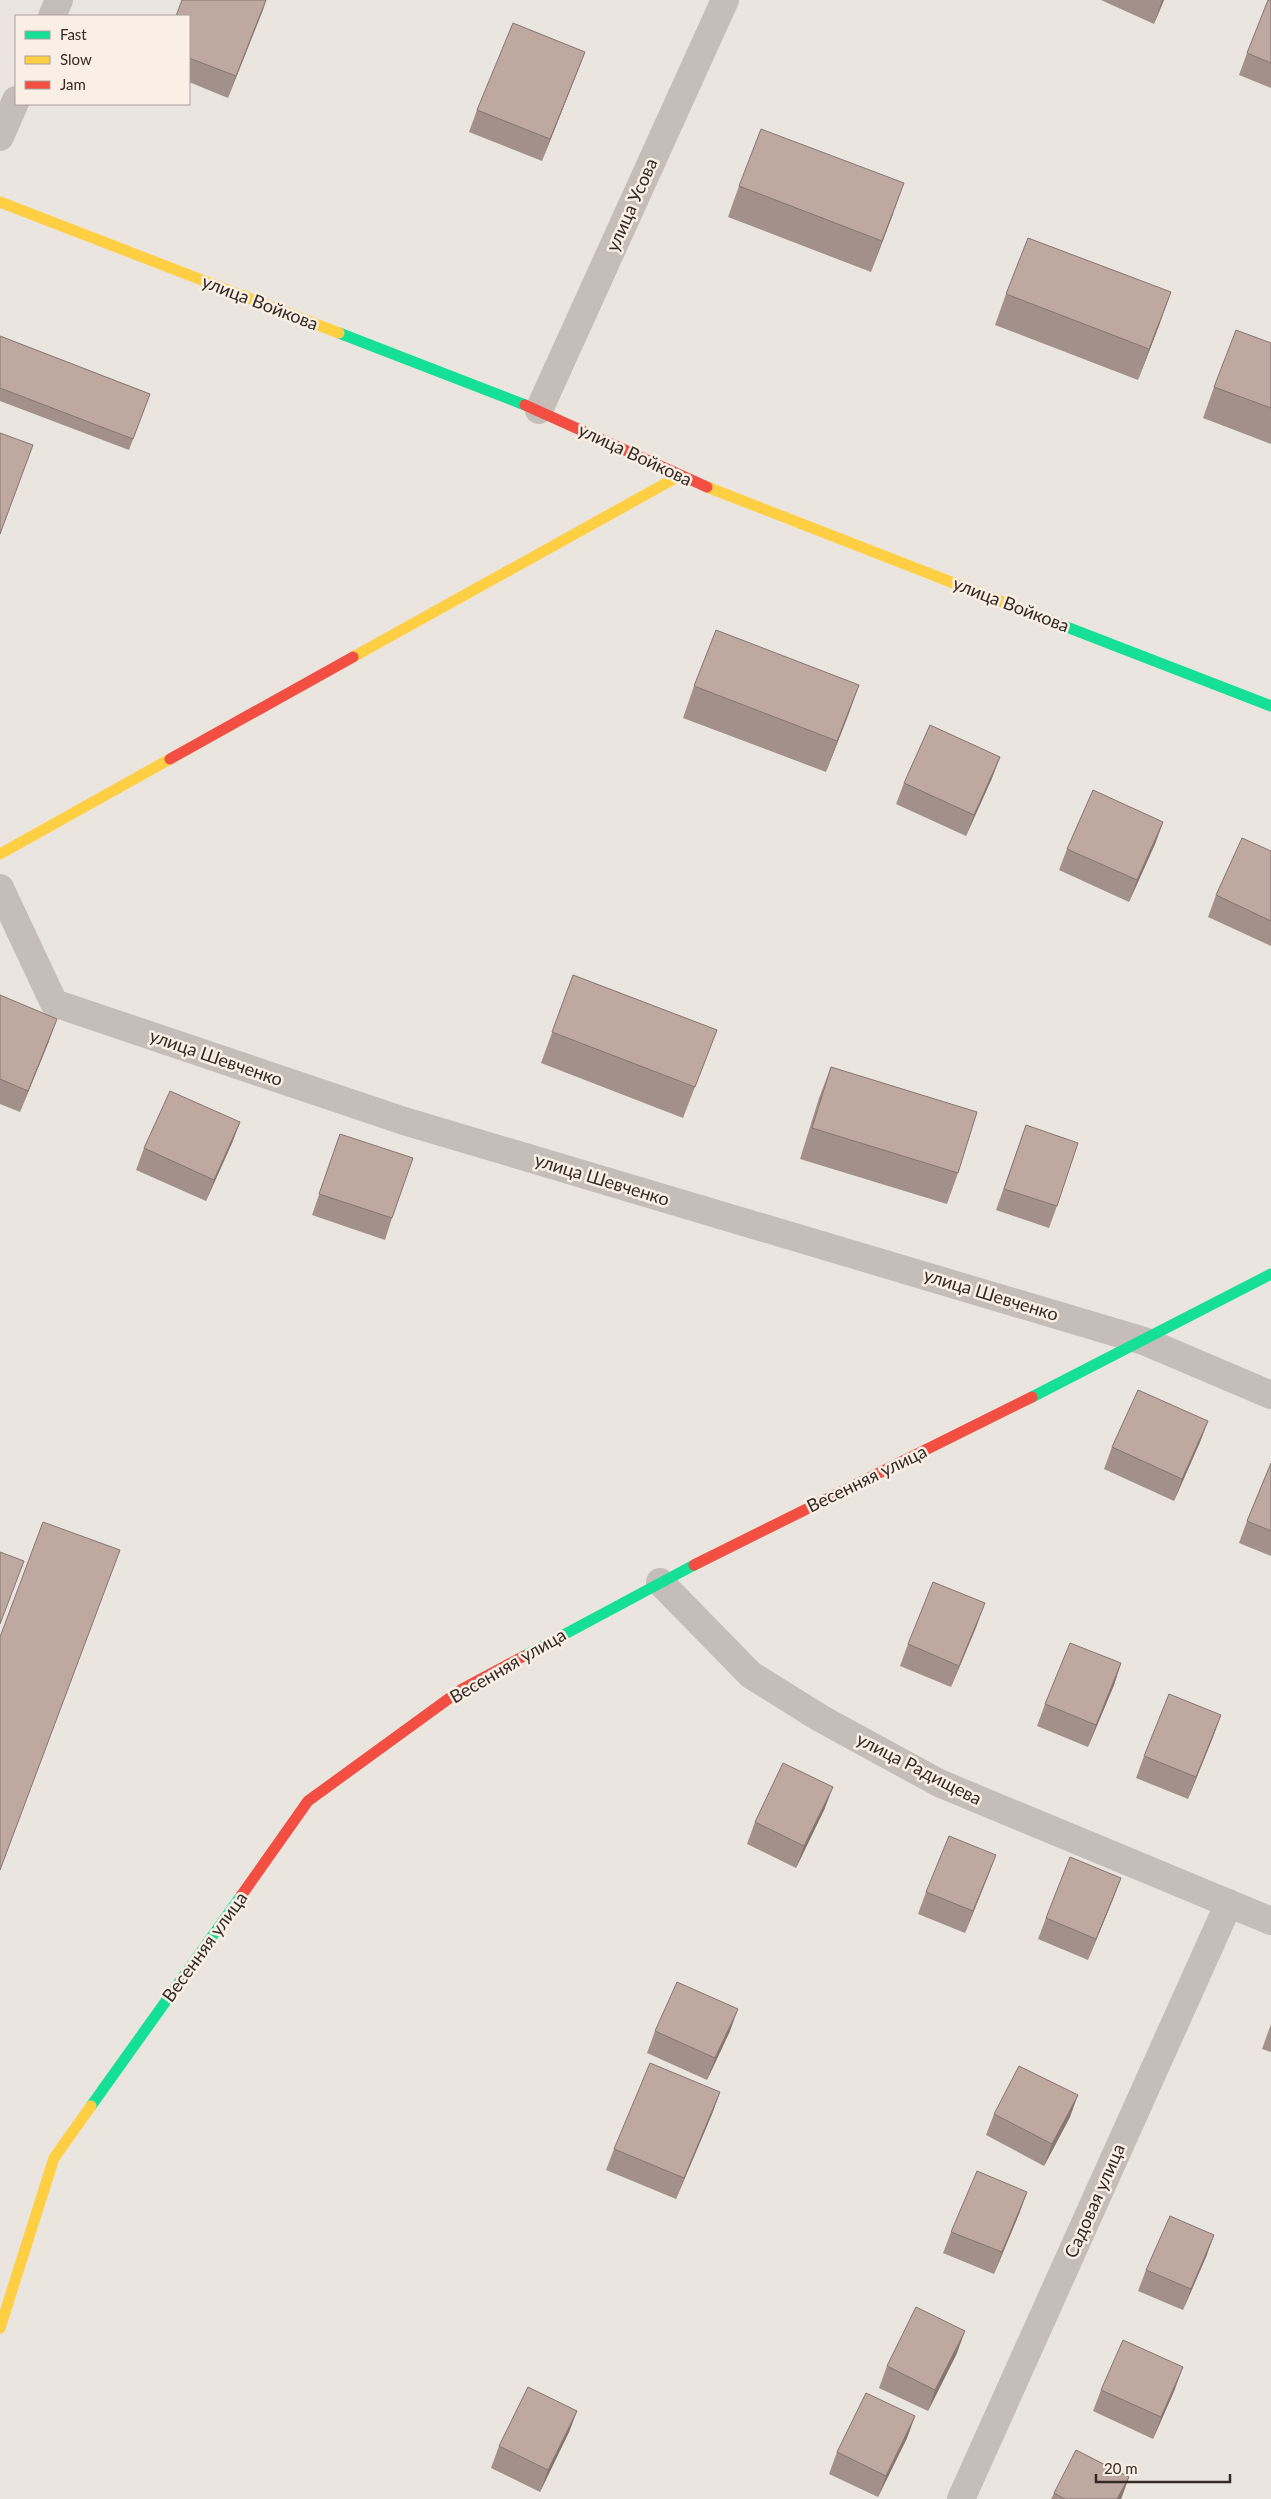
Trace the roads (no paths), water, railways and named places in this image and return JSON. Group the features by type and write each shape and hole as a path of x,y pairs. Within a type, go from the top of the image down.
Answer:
{"street":[{"path":"52,15 60,0"},
{"name":"улица Усова","path":"539,410 725,0"},
{"path":"0,138 15,102"},
{"name":"улица Войкова","path":"0,202 539,410 679,476 1271,706"},
{"path":"0,854 679,476"},
{"name":"улица Шевченко","path":"0,888 54,1003 404,1121 1144,1341 1271,1395"},
{"name":"Весенняя улица","path":"0,2328 54,2158 308,1802 462,1690 660,1582 1144,1341 1271,1274"},
{"name":"улица Радищева","path":"660,1582 751,1675 820,1718 939,1783 1271,1921"},
{"name":"Садовая улица","path":"961,2499 1229,1903"}]}
